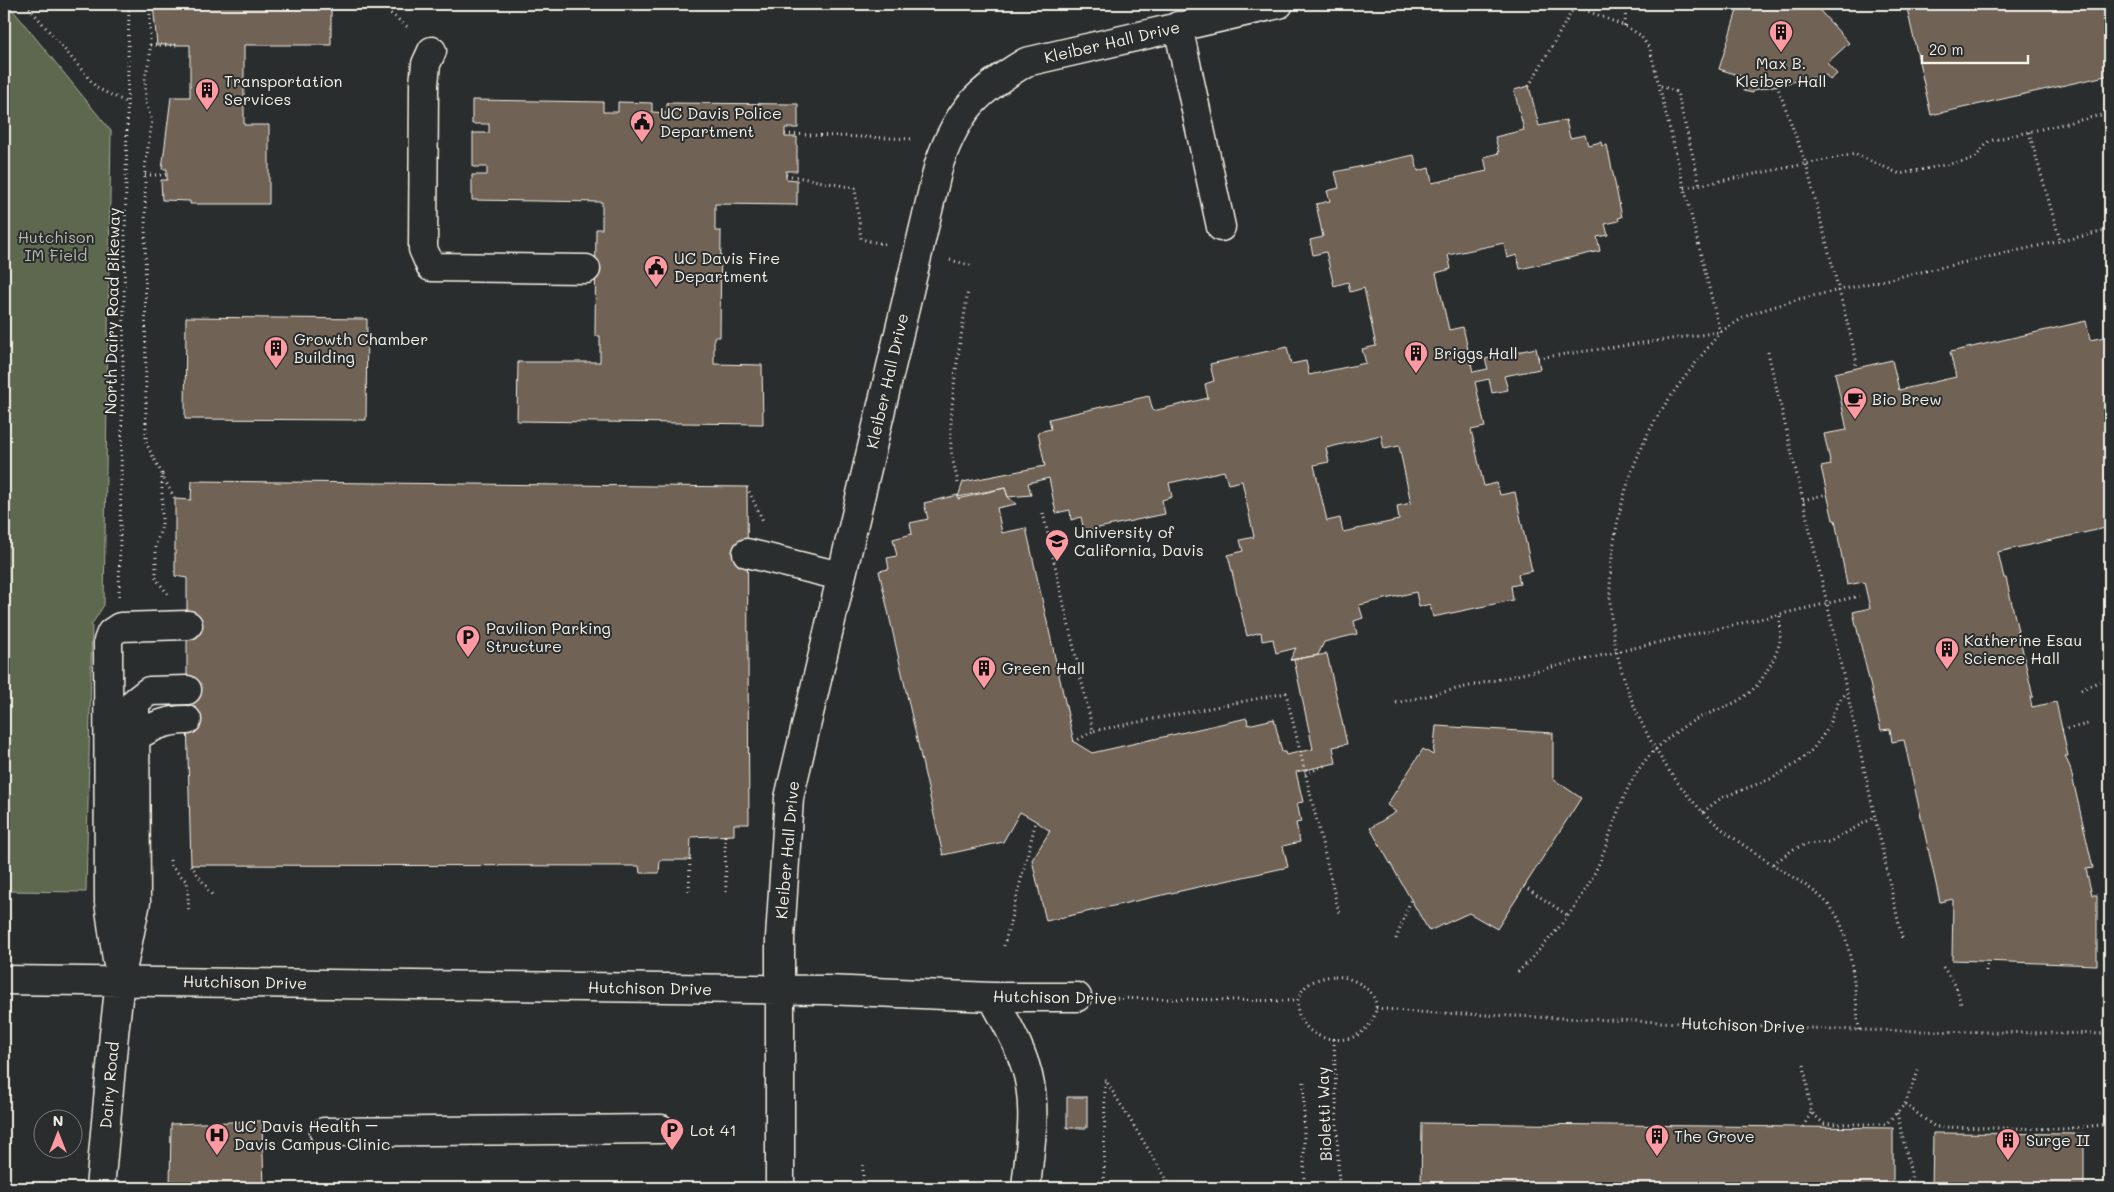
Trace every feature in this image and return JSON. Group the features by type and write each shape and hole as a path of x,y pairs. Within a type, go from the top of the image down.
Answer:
{"street":[{"name":"Kleiber Hall Drive","path":"780,1188 781,910 789,798 840,576 939,164 946,142 965,109 993,82 1026,62 1278,4"},
{"path":"1178,26 1222,227"},
{"path":"432,50 426,64 424,84 423,249 431,267 586,269"},
{"path":"747,553 840,576"},
{"path":"120,981 109,902 108,641 111,633 120,627 180,625"},
{"path":"120,981 136,902 135,702 149,691 187,690"},
{"path":"135,737 156,724 172,720 187,720"},
{"name":"Hutchison Drive","path":"4,980 781,990 1076,997"},
{"name":"Dairy Road","path":"100,1188 120,981"},
{"path":"992,996 1016,1044 1030,1084 1032,1121 1026,1188"},
{"path":"324,1132 661,1129"}],"path":[{"path":"26,4 97,88 128,103"},
{"name":"North Dairy Road Bikeway","path":"119,604 129,4"},
{"path":"150,4 150,56 145,78 146,103 152,121 145,175 146,443 175,499"},
{"path":"379,4 432,50"},
{"path":"1570,4 1640,34 1650,49 1661,86 1720,332 1660,414 1646,437 1627,484 1616,534 1610,591 1617,652 1630,691 1656,749 1677,783 1703,812 1740,843 1812,890 1836,914 1844,935 1854,988 1858,1030"},
{"path":"1625,26 1626,4"},
{"path":"1529,86 1575,5"},
{"path":"150,45 177,45"},
{"path":"1777,85 1806,164 1856,359 1855,369"},
{"path":"1661,86 1677,92 1700,185"},
{"path":"1685,188 1855,154 1900,174 1974,159 1989,141 2110,113"},
{"path":"2029,132 2060,240"},
{"path":"785,134 924,139 946,142"},
{"path":"145,175 167,175"},
{"path":"786,175 855,188 861,239 974,266"},
{"path":"1538,358 1720,332 1750,314 1839,290 2110,230"},
{"path":"958,483 951,450 953,391 968,290"},
{"path":"1768,352 1827,603 1902,938"},
{"path":"162,474 162,526 156,544 156,579 172,599 180,625"},
{"path":"1803,500 1827,494"},
{"path":"1043,513 1093,731"},
{"path":"1396,703 1859,596"},
{"path":"1518,972 1539,951 1567,916 1594,874 1632,779 1656,749 1687,725 1743,699 1760,682 1773,661 1780,641 1780,614"},
{"path":"2081,690 2100,681 2110,682"},
{"path":"1703,812 1720,798 1773,778 1797,763 1813,749 1826,731 1840,701 1847,692"},
{"path":"1074,742 1093,731 1286,693 1339,913"},
{"path":"2062,730 2088,724"},
{"path":"1305,774 1326,765"},
{"path":"1773,864 1794,849 1807,844 1829,842 1875,817"},
{"path":"1004,946 1036,821"},
{"path":"725,836 726,893"},
{"path":"170,857 171,866 187,882 188,913"},
{"path":"689,891 690,860"},
{"path":"191,865 212,895"},
{"path":"1524,886 1567,916"},
{"path":"1396,939 1411,900"},
{"path":"1986,971 1987,962"},
{"path":"1943,967 1956,986 1961,1004"},
{"path":"1320,978 1350,978 1364,985 1373,995 1376,1008 1372,1021 1364,1031 1351,1038 1334,1039 1318,1037 1305,1027 1298,1015 1297,1001 1301,991 1320,978"},
{"name":"Hutchison Drive","path":"1076,997 1297,1001"},
{"name":"Hutchison Drive","path":"1376,1008 1434,1013 1858,1030 2110,1034"},
{"name":"Bioletti Way","path":"1334,1039 1339,1188"},
{"path":"1803,1127 1811,1112 1804,1065"},
{"path":"1811,1112 1824,1124 1886,1124 1906,1104 1919,1069"},
{"path":"1104,1188 1105,1079 1172,1188"},
{"path":"1304,1080 1304,1188"},
{"path":"1906,1104 1935,1127 2064,1129 2110,1124"},
{"path":"1897,1113 1911,1173 1912,1188"},
{"path":"863,1164 863,1188"},
{"path":"1375,1186 1421,1186"}],"green space":[{"name":"Hutchison IM Field","path":"4,4 8,4 111,131 104,605 92,624 86,892 4,891"}],"building":[{"name":"Transportation Services","path":"153,4 331,4 331,45 244,45 244,125 269,125 269,204 190,204 190,201 162,200 161,180 167,180 167,169 162,169 171,97 190,97 190,45 157,45"},
{"name":"Max B. Kleiber Hall","path":"1739,4 1814,4 1849,43 1827,63 1837,74 1830,80 1826,75 1754,90 1753,93 1744,91 1747,78 1719,69"},
{"path":"1906,4 2110,4 2110,75 1931,115"},
{"name":"Briggs Hall","path":"1529,86 1539,126 1566,120 1570,138 1585,135 1588,145 1601,142 1602,146 1607,145 1622,217 1618,218 1619,221 1605,224 1608,235 1597,237 1600,251 1520,269 1517,255 1507,258 1504,243 1448,255 1451,269 1436,273 1449,330 1463,327 1473,372 1488,369 1485,359 1536,348 1540,369 1504,376 1508,390 1492,393 1489,379 1475,382 1485,427 1471,430 1484,486 1497,483 1500,495 1515,492 1532,571 1518,574 1520,584 1511,586 1513,600 1433,617 1430,604 1419,607 1416,592 1359,605 1363,618 1354,621 1357,634 1324,642 1318,655 1290,660 1296,648 1276,653 1273,639 1262,641 1261,632 1247,636 1228,555 1243,551 1240,540 1254,537 1242,481 1228,484 1224,471 1169,483 1172,497 1162,500 1165,514 1084,531 1081,517 1071,520 1070,510 1056,513 1049,478 1028,483 1031,495 1008,497 1005,488 958,497 963,482 1045,466 1038,432 1051,429 1049,419 1149,396 1153,411 1208,398 1205,384 1214,381 1210,364 1287,347 1291,364 1306,361 1309,375 1366,363 1362,349 1376,346 1364,288 1350,292 1348,282 1334,286 1326,252 1313,255 1310,240 1323,237 1316,204 1330,201 1327,191 1339,188 1335,172 1414,155 1418,171 1429,168 1432,183 1487,171 1484,157 1499,153 1495,137 1524,130 1514,90","holes":["1381,435 1384,449 1399,446 1411,503 1397,506 1399,520 1343,532 1340,518 1327,521 1314,465 1329,462 1326,448"]},
{"path":"472,100 603,102 603,112 618,112 618,102 652,103 652,112 667,113 667,103 798,104 798,128 785,128 785,137 797,137 797,171 786,171 786,179 797,180 797,205 715,204 715,231 721,231 720,337 714,337 714,364 762,365 763,424 517,421 518,362 600,362 600,336 595,336 596,229 602,229 602,202 472,200 472,175 487,175 487,167 473,167 473,133 489,133 489,124 472,124"},
{"name":"Growth Chamber Building","path":"186,317 367,319 366,420 185,419"},
{"name":"Katherine Esau Science Hall","path":"2086,321 2090,340 2110,336 2110,405 2104,407 2110,433 2110,527 1998,552 2004,578 2006,578 2018,631 2016,632 2019,643 2021,643 2033,697 2030,697 2032,707 2056,702 2068,756 2065,756 2070,767 2093,868 2086,869 2092,895 2097,895 2097,965 1952,960 1953,899 1940,902 1904,740 1892,742 1890,729 1881,730 1853,612 1870,608 1864,582 1847,585 1835,520 1833,520 1821,467 1831,465 1824,434 1847,430 1835,373 1892,360 1899,390 1956,377 1950,352"},
{"name":"Pavilion Parking Structure","path":"192,481 747,487 749,824 734,824 734,835 691,837 690,860 660,860 659,873 640,873 639,866 191,865 187,720 187,578 175,576 175,499 191,500"},
{"name":"Green Hall","path":"1005,488 1008,497 1016,504 997,508 1002,533 1026,528 1074,742 1092,753 1247,718 1248,725 1274,719 1282,752 1285,752 1286,755 1313,749 1294,660 1290,660 1327,654 1347,744 1333,747 1336,763 1296,772 1303,802 1297,803 1301,822 1296,823 1300,842 1283,846 1288,867 1046,921 1032,860 1050,831 1036,821 1020,812 1003,842 943,855 879,571 889,569 887,558 897,556 893,539 912,534 910,523 928,519 924,503 958,495 958,499"},
{"path":"1436,726 1553,733 1553,779 1581,798 1497,929 1469,913 1429,931 1370,828 1396,812 1387,805 1423,749 1433,755"},
{"path":"1067,1097 1087,1097 1087,1128 1067,1128"},
{"name":"UC Davis Health – Davis Campus Clinic","path":"262,1121 264,1188 170,1188 171,1124"},
{"name":"The Grove","path":"1422,1123 1893,1128 1893,1188 1421,1188"},
{"name":"Surge II","path":"1933,1133 2084,1134 2084,1188 1932,1188"}],"place":[{"name":"Max B. Kleiber Hall","path":"1781,53"},
{"name":"Transportation Services","path":"207,111"},
{"name":"UC Davis Police Department","path":"642,143"},
{"name":"UC Davis Fire Department","path":"656,288"},
{"name":"Growth Chamber Building","path":"276,369"},
{"name":"Briggs Hall","path":"1416,374"},
{"name":"Bio Brew","path":"1855,420"},
{"name":"University of California, Davis","path":"1057,562"},
{"name":"Pavilion Parking Structure","path":"468,658"},
{"name":"Katherine Esau Science Hall","path":"1947,670"},
{"name":"Green Hall","path":"984,689"},
{"name":"Lot 41","path":"672,1151"},
{"name":"UC Davis Health – Davis Campus Clinic","path":"217,1156"},
{"name":"The Grove","path":"1657,1157"},
{"name":"Surge II","path":"2008,1161"}]}
